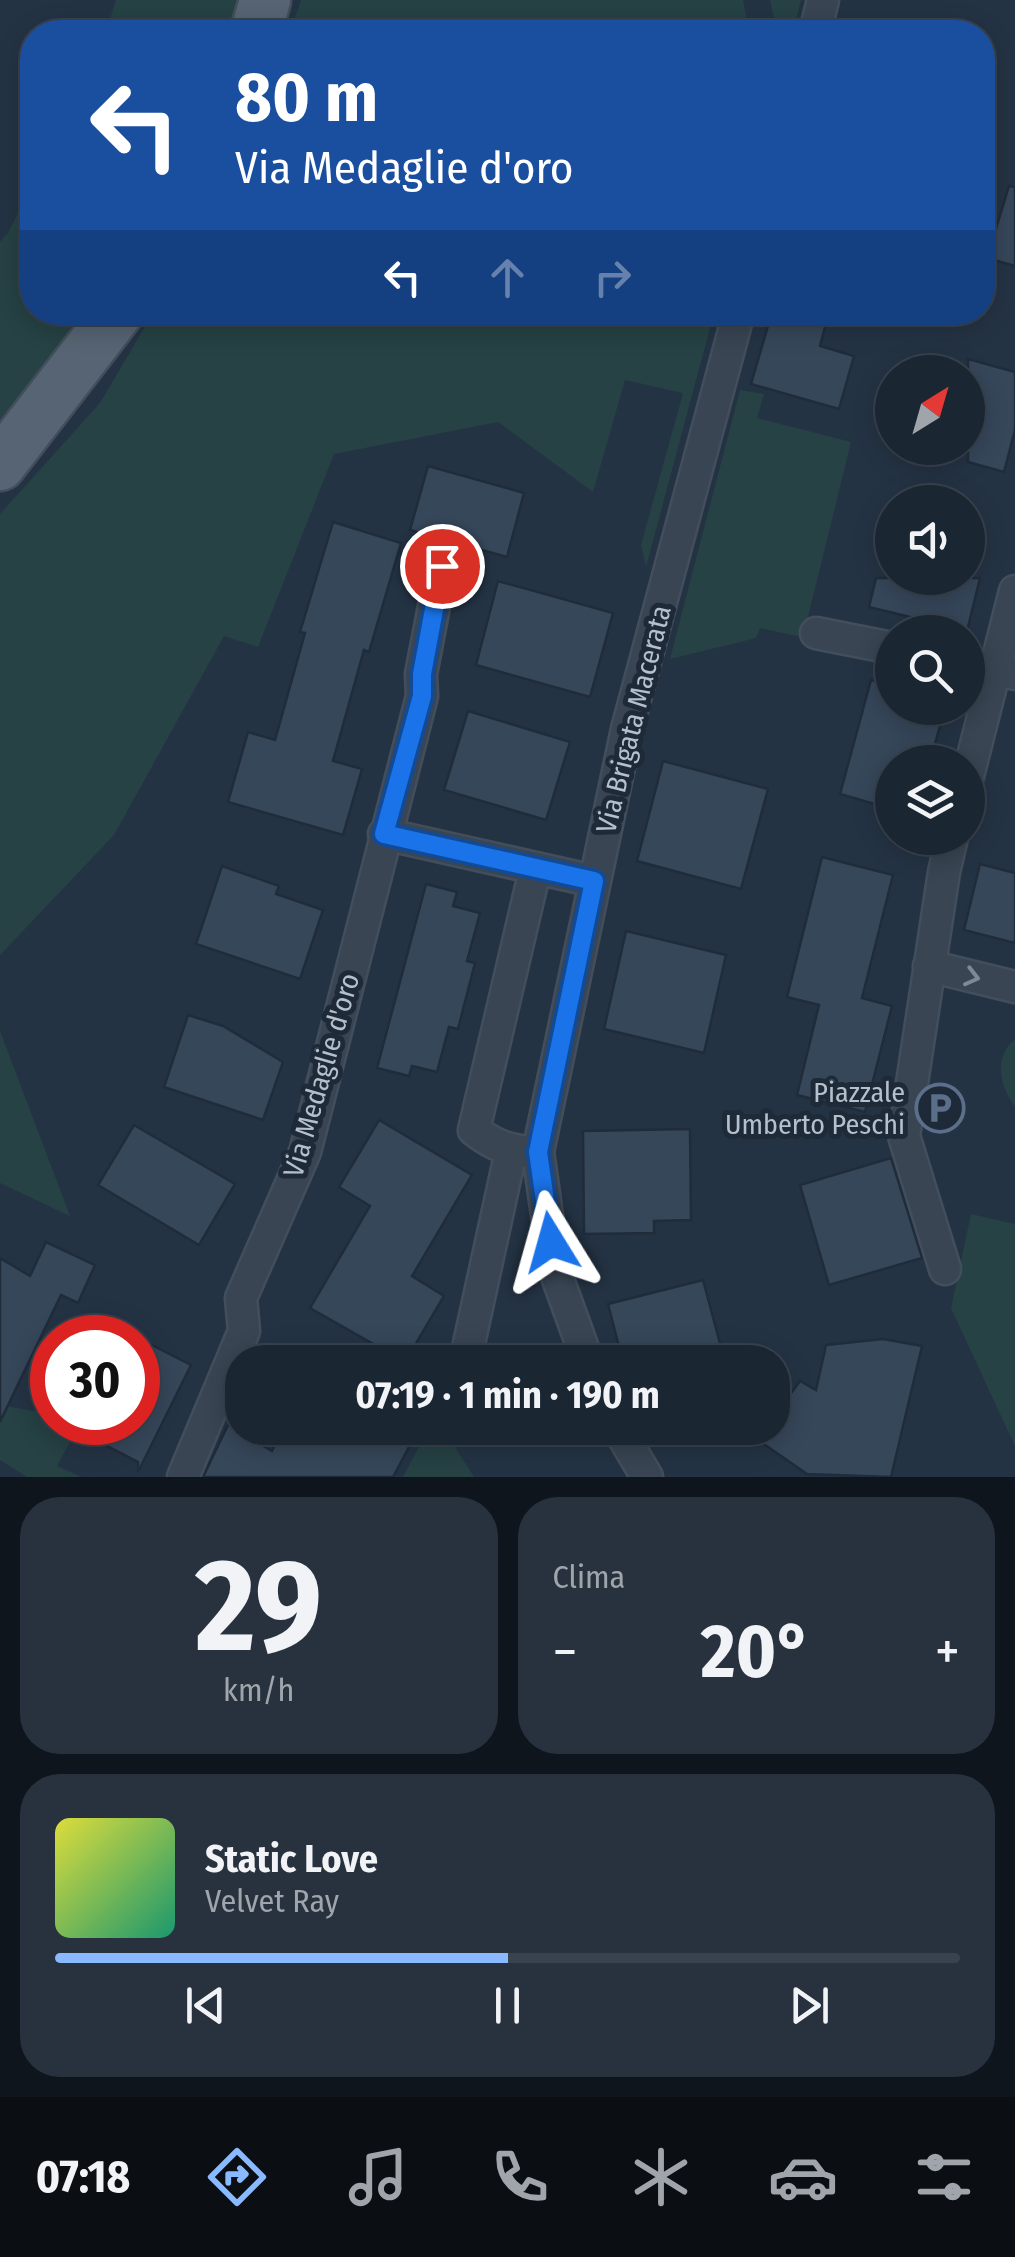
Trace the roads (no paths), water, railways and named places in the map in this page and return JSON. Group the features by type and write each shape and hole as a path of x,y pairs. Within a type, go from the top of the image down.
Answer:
{"main road":[{"path":"0,465 108,325"}],"street":[{"name":"Via Brigata Macerata","path":"582,1345 556,1272 525,1151 594,881 628,728 736,325"},
{"name":"Via Medaglie d'oro","path":"184,1477 244,1331 241,1298 305,1152 422,696 422,674 442,566"},
{"path":"975,745 1015,591"},
{"path":"816,633 875,645"},
{"path":"384,834 594,881"},
{"path":"945,1269 904,1136 949,855"},
{"path":"470,1345 525,1151 490,1142 474,1130 536,870"},
{"path":"929,966 1015,987"},
{"path":"628,1445 647,1477"}],"place":[{"name":"Piazzale Umberto Peschi","path":"940,1108"}]}
